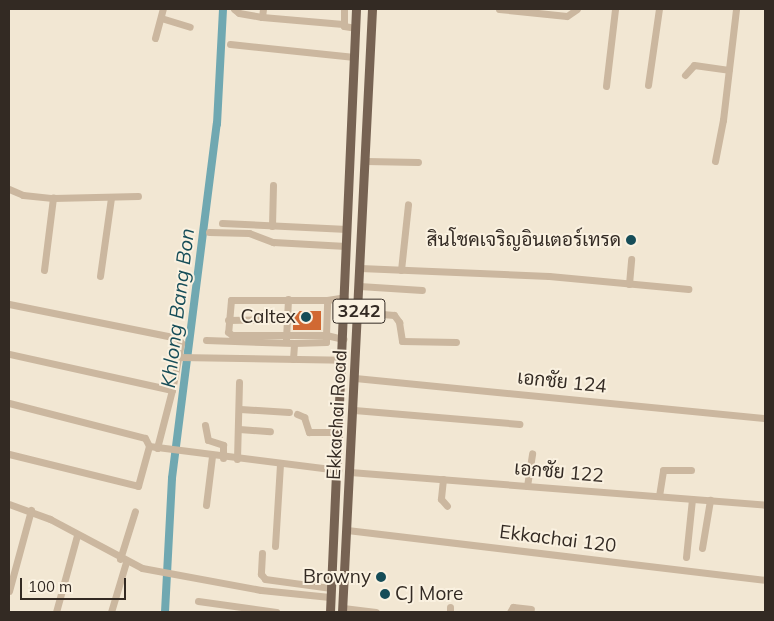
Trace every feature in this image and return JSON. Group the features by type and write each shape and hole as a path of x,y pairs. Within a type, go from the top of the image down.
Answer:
{"main road":[{"name":"Ekkachai Road","path":"330,612 340,432 356,9"},
{"name":"Ekkachai Road","path":"342,610 359,312 372,9"},
{"path":"351,135 367,137"}],"street":[{"path":"155,38 163,9"},
{"path":"234,9 343,24 355,28"},
{"path":"343,24 344,9"},
{"path":"498,9 567,16 576,9"},
{"path":"606,86 615,9"},
{"path":"648,85 660,9"},
{"path":"715,161 736,9"},
{"path":"161,18 190,27"},
{"path":"230,44 354,57"},
{"path":"685,75 694,65 729,70"},
{"path":"366,161 418,162"},
{"path":"272,226 273,185"},
{"path":"9,189 23,195 54,198 138,196"},
{"path":"44,270 54,198"},
{"path":"100,276 111,198"},
{"path":"401,270 408,204"},
{"path":"222,223 347,229"},
{"path":"209,232 249,233 273,242 346,246"},
{"path":"629,284 631,259"},
{"path":"360,268 688,289"},
{"path":"359,286 422,290"},
{"path":"326,300 326,342 322,344 294,343 286,340 232,335 228,332 232,300 326,300 345,297"},
{"path":"286,340 288,299"},
{"path":"9,304 178,338 181,343 181,357 157,448"},
{"path":"359,312 394,315 400,322 402,341 456,342"},
{"path":"228,320 286,319"},
{"path":"206,340 286,340 326,335 344,339"},
{"path":"293,359 294,343"},
{"path":"9,354 172,390"},
{"path":"181,357 343,360"},
{"name":"เอกชัย 124","path":"355,378 765,418"},
{"path":"237,458 240,409 239,382"},
{"path":"9,403 145,438 149,446 138,486 9,454"},
{"path":"240,409 289,412"},
{"path":"354,410 519,424"},
{"path":"297,414 304,417 309,432 340,432"},
{"path":"205,425 208,440 223,445 224,458"},
{"path":"239,429 270,431"},
{"path":"149,446 224,458 338,470"},
{"path":"527,486 532,453"},
{"path":"206,505 212,456"},
{"path":"275,546 280,464"},
{"path":"659,496 663,470 691,470"},
{"name":"เอกชัย 122","path":"350,472 765,505"},
{"path":"443,479 441,499 447,506"},
{"path":"686,557 692,499"},
{"path":"702,548 710,500"},
{"path":"9,504 31,510 123,561 160,573 331,592"},
{"path":"9,591 31,510"},
{"path":"111,612 135,511"},
{"name":"Ekkachai 120","path":"347,530 765,580"},
{"path":"56,612 77,535"},
{"path":"262,553 261,574 265,578 331,592"},
{"path":"198,601 276,612"},
{"path":"510,612 512,607 531,610"},
{"path":"342,610 376,612"}],"building":[{"path":"293,311 321,311 321,330 293,330"}],"waterway":[{"name":"Khlong Bang Bon","path":"165,612 172,478 217,124 223,9"}],"place":[{"name":"สินโชคเจริญอินเตอร์เทรด","path":"631,240"},
{"name":"Caltex","path":"306,317"},
{"name":"Browny","path":"381,577"},
{"name":"CJ More","path":"385,594"}]}
